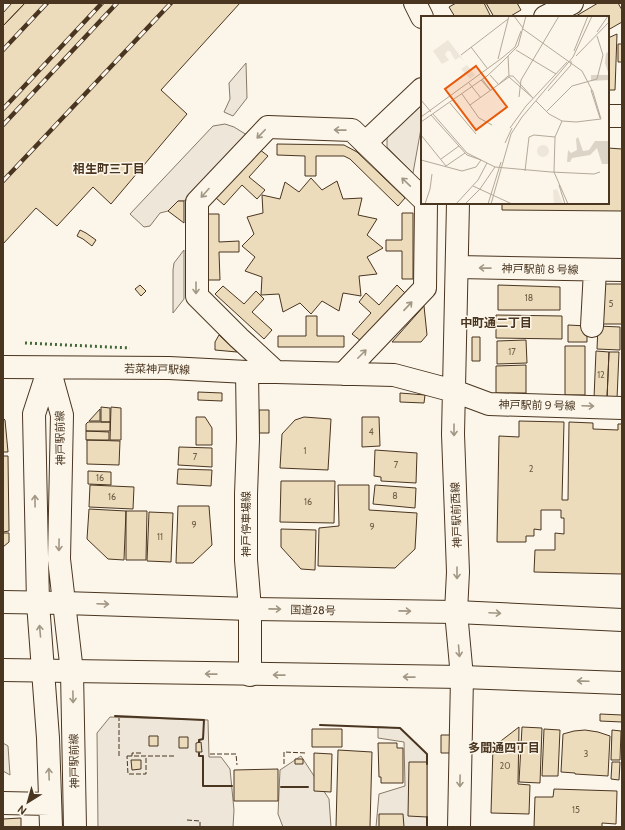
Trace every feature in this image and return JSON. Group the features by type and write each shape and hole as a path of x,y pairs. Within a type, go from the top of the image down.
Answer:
{"main road":[{"path":"415,3 422,16"},
{"path":"547,16 572,3"},
{"path":"365,143 421,90"},
{"path":"609,116 622,116"},
{"path":"276,372 196,296 197,202 268,127 352,130 421,197"},
{"path":"343,374 425,288 426,204"},
{"name":"神戸駅前西線","path":"458,204 454,434 458,572 456,612 462,677 459,827"},
{"name":"神戸駅前８号線","path":"457,267 622,270"},
{"path":"592,326 595,270"},
{"name":"若菜神戸駅線","path":"3,367 169,368 247,372 343,374"},
{"path":"49,368 34,414 38,603 51,827"},
{"name":"神戸駅前線","path":"49,368 62,415 59,559 72,672 75,827"},
{"name":"神戸停車場線","path":"247,372 248,439 246,560 250,609 250,675"},
{"path":"343,374 394,375 454,390"},
{"name":"神戸駅前９号線","path":"454,390 489,404 622,408"},
{"name":"国道28号","path":"3,602 250,609 456,612 622,620"},
{"path":"3,670 250,675 462,677 622,683"},
{"path":"3,803 50,804"}],"shaded area":[{"path":"246,63 247,98 233,116 224,112 230,99 229,83"},
{"path":"421,102 421,129 413,173 387,147 387,136"},
{"path":"225,124 234,127 247,135 184,201 178,201 168,211 160,213 150,226 144,227 130,214 213,126"},
{"path":"184,250 184,299 173,313 174,263"},
{"path":"110,717 208,720 209,757 221,757 230,769 234,810 233,827 98,827 97,733"},
{"path":"378,727 400,728 427,754 427,827 376,827 379,794 405,786 404,742 378,738"},
{"path":"3,743 8,746 10,775 3,771"},
{"path":"301,756 329,799 331,827 283,827 278,814 280,770"}],"building":[{"path":"12,3 25,3 3,26 3,13"},
{"path":"25,3 240,3 161,90 187,114 111,204 93,187 57,226 36,208 3,244 3,26"},
{"path":"456,3 484,3 490,16 454,16 449,7"},
{"path":"486,3 517,3 521,10 511,16 493,16"},
{"path":"598,3 618,3 622,10 622,22 609,29 609,16 576,16"},
{"path":"617,34 615,90 609,90 609,38"},
{"path":"618,44 622,44 622,62 618,62"},
{"path":"277,144 344,145 357,152 405,198 398,206 350,159 344,156 316,156 316,176 305,176 305,156 277,155"},
{"path":"609,148 622,149 622,211 502,210 502,204 609,204"},
{"path":"259,149 268,156 249,177 265,190 257,199 242,185 224,205 216,198"},
{"path":"311,178 322,190 337,181 343,199 362,198 358,215 377,219 367,235 383,248 367,257 377,274 359,276 361,296 343,293 339,311 322,301 311,314 300,303 283,312 279,294 261,295 262,277 245,271 255,257 242,246 254,234 247,217 263,213 262,195 280,199 285,182 299,192"},
{"path":"178,201 184,201 184,223 168,211"},
{"path":"402,213 413,213 413,279 402,279 402,251 386,251 386,240 402,240"},
{"path":"208,214 219,214 219,242 239,241 239,252 219,252 220,280 208,280"},
{"path":"80,230 96,240 92,246 77,236"},
{"path":"601,284 622,284 622,324 601,324"},
{"path":"140,285 146,291 141,296 135,289"},
{"path":"397,285 405,293 361,341 352,334 371,313 359,302 366,293 379,305"},
{"path":"498,285 560,287 560,310 498,310"},
{"path":"223,286 244,304 256,291 264,299 252,312 272,330 264,339 215,294"},
{"path":"424,306 427,335 421,342 392,342"},
{"path":"496,315 562,316 562,339 496,338"},
{"path":"306,316 317,316 317,336 344,336 344,347 278,347 278,336 306,336"},
{"path":"568,325 587,326 587,342 568,342"},
{"path":"598,326 620,327 620,350 597,349"},
{"path":"219,335 237,352 215,350 215,342"},
{"path":"472,337 480,337 480,361 472,361"},
{"path":"526,340 527,363 497,364 497,341"},
{"path":"565,346 585,346 585,395 565,395"},
{"path":"596,351 609,352 607,398 594,398"},
{"path":"609,352 619,352 617,399 607,399"},
{"path":"526,365 526,393 496,393 496,366"},
{"path":"198,392 222,393 222,401 198,400"},
{"path":"400,393 425,395 424,403 400,402"},
{"path":"101,407 110,408 110,422 101,422"},
{"path":"111,407 121,408 121,440 110,440"},
{"path":"100,409 100,421 89,421"},
{"path":"259,410 269,410 269,433 259,433"},
{"path":"196,417 205,417 212,428 212,445 196,445"},
{"path":"304,417 331,419 328,470 280,468 282,434 295,420"},
{"path":"362,417 379,417 380,446 362,447"},
{"path":"3,418 5,420 8,452 3,452"},
{"path":"519,421 564,422 562,500 568,500 569,422 593,423 593,429 618,430 618,424 622,424 622,574 534,572 535,550 555,550 555,533 564,534 564,518 561,518 561,510 541,510 541,530 534,529 534,536 526,536 526,542 497,542 499,436 519,437"},
{"path":"88,422 110,422 110,431 86,431 86,424"},
{"path":"86,431 109,432 109,440 86,440"},
{"path":"87,440 120,441 119,465 87,464"},
{"path":"179,447 212,448 212,467 178,465"},
{"path":"375,450 417,453 416,483 381,481 381,477 374,476"},
{"path":"3,456 8,456 9,531 3,532"},
{"path":"178,469 212,470 211,486 177,484"},
{"path":"88,471 111,472 111,485 88,484"},
{"path":"281,481 335,481 334,523 280,522"},
{"path":"90,485 134,487 133,509 89,507"},
{"path":"338,485 369,485 369,510 417,513 415,549 395,568 318,566 319,528 339,526"},
{"path":"375,485 416,488 415,508 373,504"},
{"path":"178,506 209,506 212,545 193,563 176,563"},
{"path":"89,509 126,511 124,560 108,559 87,539"},
{"path":"126,511 147,511 146,560 126,560"},
{"path":"149,512 173,513 171,562 147,561"},
{"path":"281,529 316,530 315,570 301,569 281,547"},
{"path":"3,533 9,533 9,542 3,547"},
{"path":"600,714 622,715 622,722 600,721"},
{"path":"519,727 518,784 530,785 529,814 491,813 493,747"},
{"path":"522,727 542,728 540,783 519,782"},
{"path":"312,729 342,729 342,747 312,747"},
{"path":"544,729 560,730 558,776 542,776"},
{"path":"585,730 610,736 608,776 561,772 563,734"},
{"path":"612,730 621,731 620,760 611,760"},
{"path":"441,735 452,735 452,753 441,753"},
{"path":"149,736 158,736 158,746 149,746"},
{"path":"179,737 188,737 188,748 179,748"},
{"path":"201,742 202,752 196,752 196,743"},
{"path":"378,743 397,743 397,748 403,748 403,783 381,783 381,777 379,777"},
{"path":"338,750 372,752 370,827 336,827"},
{"path":"314,753 332,754 331,792 314,791"},
{"path":"295,759 303,759 303,764 295,764"},
{"path":"131,760 141,760 141,769 132,770"},
{"path":"409,762 427,762 427,817 408,816"},
{"path":"612,762 620,762 619,780 611,779"},
{"path":"278,769 278,801 234,801 234,770"},
{"path":"554,789 617,791 616,824 602,823 602,827 534,827 535,797 553,797"},
{"path":"379,814 403,814 404,827 379,827"},
{"path":"21,818 21,827 3,827 3,819"}],"railway":[{"path":"3,50 47,3"},
{"path":"3,109 102,3"},
{"path":"3,125 117,3"},
{"path":"3,181 171,3"}],"hedge":[{"path":"25,343 130,348"}],"fence":[{"path":"119,718 119,756"},
{"path":"284,764 284,752 306,753"},
{"path":"132,756 132,753 141,753 141,755"},
{"path":"210,754 236,754 237,765"},
{"path":"127,756 146,756 146,774 128,774 127,756"},
{"path":"148,756 176,756"},
{"path":"187,820 200,821 200,827"}],"wall":[{"path":"115,716 204,720 203,739 199,740 199,742"},
{"path":"320,725 400,728 427,754 427,764"},
{"path":"199,753 199,756 203,756 203,786 232,786"},
{"path":"281,787 308,787"},
{"path":"427,817 427,827"}],"district":[{"name":"相生町三丁目","path":"109,169"},
{"name":"中町通二丁目","path":"496,323"},
{"name":"多聞通四丁目","path":"504,748"}]}
